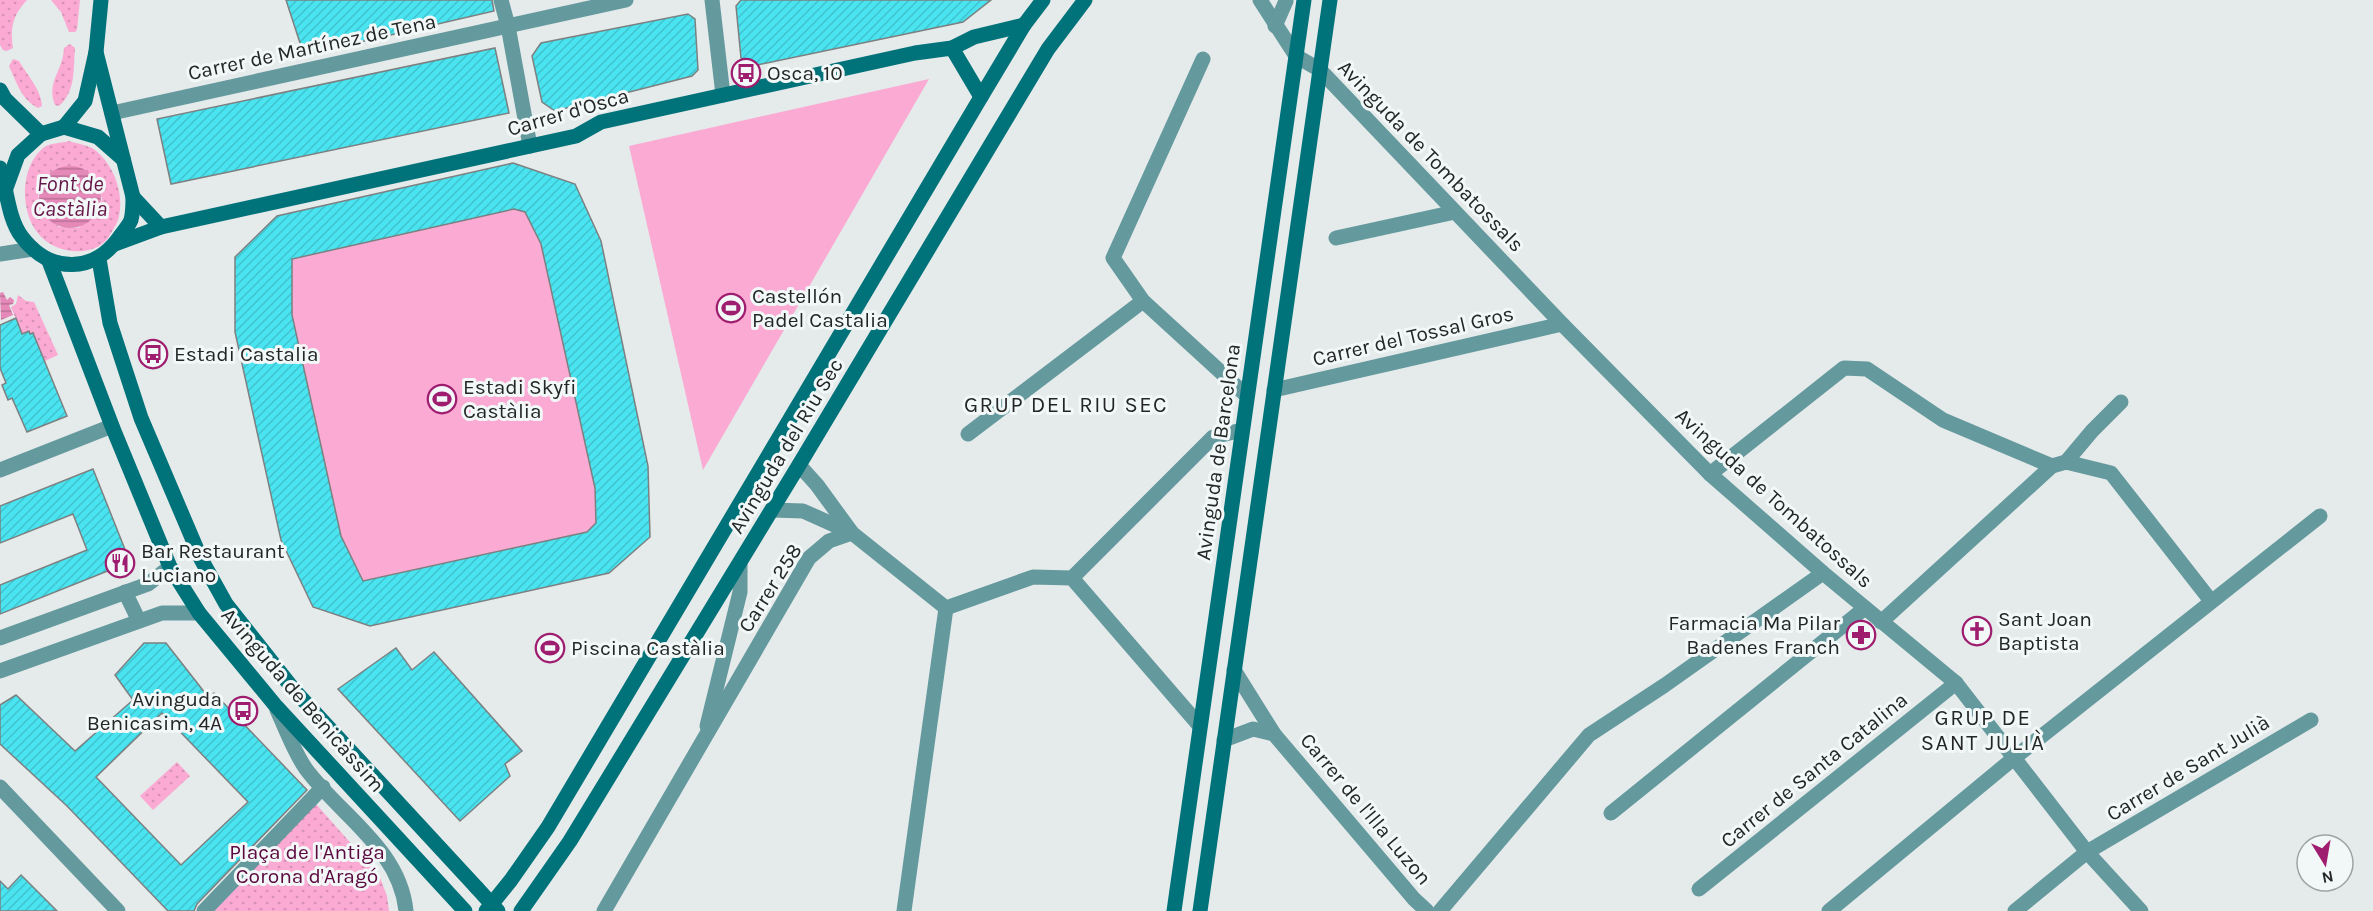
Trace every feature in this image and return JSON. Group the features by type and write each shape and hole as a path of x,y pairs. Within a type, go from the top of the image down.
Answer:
{"main road":[{"path":"64,127 85,101 96,52 101,0"},
{"name":"Avinguda del Riu Sec","path":"486,911 548,827 1024,25 1043,0"},
{"name":"Avinguda del Riu Sec","path":"521,911 570,841 740,564 1048,49 1085,0"},
{"name":"Avinguda de Barcelona","path":"1174,911 1304,0"},
{"path":"1200,911 1330,0"},
{"name":"Carrer d'Osca","path":"115,244 161,227 576,136 601,122 915,53 952,48 974,37 1024,25"},
{"path":"952,48 981,97"},
{"path":"0,168 20,235 49,261 74,265 99,259 115,244 131,220 133,197 96,52"},
{"path":"0,90 5,99 41,134"},
{"path":"6,188 18,155 41,134 64,127 98,137 123,159"},
{"path":"133,197 161,227"},
{"name":"Avinguda de Benicàssim","path":"99,259 111,323 141,418 201,559 226,604 294,690 498,911"},
{"name":"Avinguda de Benicàssim","path":"49,261 112,426 170,567 199,613 275,705 462,909"}],"street":[{"path":"501,0 508,26 530,146"},
{"name":"Carrer de Martínez de Tena","path":"112,112 608,2 626,0"},
{"path":"712,0 723,95"},
{"path":"1260,0 1296,56"},
{"path":"1275,26 1285,0"},
{"name":"Avinguda de Tombatossals","path":"1296,56 1320,70 1562,324 1710,474 1823,573 1956,683 2087,852 2141,911"},
{"path":"1203,59 1113,258 1143,301 1247,396"},
{"path":"1336,238 1455,212"},
{"path":"0,253 20,235"},
{"path":"0,253 33,249"},
{"path":"968,434 1143,301"},
{"name":"Carrer del Tossal Gros","path":"1274,390 1562,324"},
{"path":"1710,474 1844,368 1867,369 1943,420 2059,464 2111,473 2211,602"},
{"path":"1881,622 2059,464 2121,402"},
{"path":"0,471 112,426"},
{"path":"946,608 1033,577 1072,578 1213,437 1242,430"},
{"path":"800,465 852,533 946,608"},
{"path":"772,510 803,512 852,533"},
{"path":"1829,911 2014,759 2320,516"},
{"name":"Carrer 258","path":"604,911 809,558 830,541 852,533"},
{"name":"Carrer 258","path":"702,744 740,592 740,564"},
{"path":"0,638 148,584 170,567"},
{"path":"1440,911 1589,735 1665,686 1823,573"},
{"path":"1072,578 1200,725"},
{"path":"125,592 139,621"},
{"path":"904,911 946,608"},
{"path":"1611,813 1865,608"},
{"path":"0,671 162,613 199,613"},
{"name":"Carrer de l'Illa Luzon","path":"1234,670 1274,734 1413,905 1427,911"},
{"name":"Carrer de Santa Catalina","path":"1699,889 1956,683"},
{"path":"275,705 305,768 382,852 402,886 406,911"},
{"name":"Carrer de Sant Julià","path":"2015,911 2087,852 2311,720"},
{"name":"Carrer de l'Illa Luzon","path":"1224,740 1253,729 1274,734"},
{"path":"0,787 118,911"},
{"path":"204,911 323,787"}],"green space":[{"path":"0,0 27,0 18,11 12,28 13,48 7,51 3,50 0,45"},
{"path":"51,0 80,0 75,32 69,32 61,12"},
{"path":"70,44 75,48 73,80 68,94 59,106 55,105 52,89 64,48"},
{"path":"13,59 19,61 33,82 42,106 38,108 32,104 20,90 9,66"},
{"name":"Castellón Padel Castalia","path":"929,79 703,470 629,146"},
{"path":"69,141 95,150 102,156 112,171 119,189 120,207 116,225 105,242 86,251 64,250 44,240 31,223 25,201 27,177 35,156 46,146","holes":["46,177 97,180 102,199 95,217 78,228 59,227 43,214 38,195"]},
{"name":"Estadi Skyfi Castàlia","path":"513,163 575,184 601,241 649,537 609,573 370,626 313,607 281,540 235,332 235,257 277,216"},
{"path":"18,295 26,301 34,302 58,355 45,361 33,333 30,334 29,331 22,334 11,307 16,304"},
{"path":"177,762 190,776 153,810 140,796"},
{"name":"Plaça de l'Antiga Corona d'Aragó","path":"308,795 379,875 387,896 389,911 196,911"}],"water":[{"name":"Font de Castàlia","path":"70,166 87,171 92,175 96,180 101,197 96,214 92,219 87,223 70,228 53,223 48,219 44,214 39,197 44,180 48,175 53,171"},
{"path":"3,292 7,300 10,297 14,300 13,304 9,305 13,315 1,320 0,293"}],"building":[{"path":"286,0 492,0 494,11 304,55"},
{"path":"741,0 991,0 963,22 752,66 741,58 736,6"},
{"path":"688,14 695,19 698,70 692,76 555,111 542,102 532,56 541,43"},
{"path":"495,48 509,113 171,184 157,119"},
{"path":"513,163 575,184 601,241 648,466 650,537 609,573 370,626 313,607 281,540 235,332 235,257 277,216","holes":["514,209 525,212 541,244 595,488 596,523 587,532 363,581 341,536 292,315 292,259"]},
{"path":"16,318 22,334 29,331 30,334 33,333 67,416 27,432 12,398 8,400 2,385 6,383 0,368 0,325"},
{"path":"93,469 130,562 0,614 0,585 87,550 73,514 0,543 0,506"},
{"path":"144,643 166,643 209,698 214,693 307,790 197,904 194,911 168,911 67,806 0,744 0,705 16,695 75,751 133,700 115,675","holes":["162,713 248,802 181,865 96,777"]},
{"path":"396,648 412,670 434,652 522,751 505,764 510,776 460,821 338,689"},
{"path":"21,875 57,911 0,911 0,881 8,889"}],"place":[{"name":"Osca, 10","path":"746,73"},
{"name":"Castellón Padel Castalia","path":"731,308"},
{"name":"Estadi Castalia","path":"153,354"},
{"name":"Estadi Skyfi Castàlia","path":"442,399"},
{"name":"Bar Restaurant Luciano","path":"120,563"},
{"name":"Sant Joan Baptista","path":"1977,631"},
{"name":"Farmacia Mª Pilar Badenes Franch","path":"1861,635"},
{"name":"Piscina Castàlia","path":"550,648"},
{"name":"Avinguda Benicasim, 4A","path":"243,711"}],"district":[{"name":"GRUP DEL RIU SEC","path":"1066,405"},
{"name":"GRUP DE SANT JULIÀ","path":"1983,730"}]}
